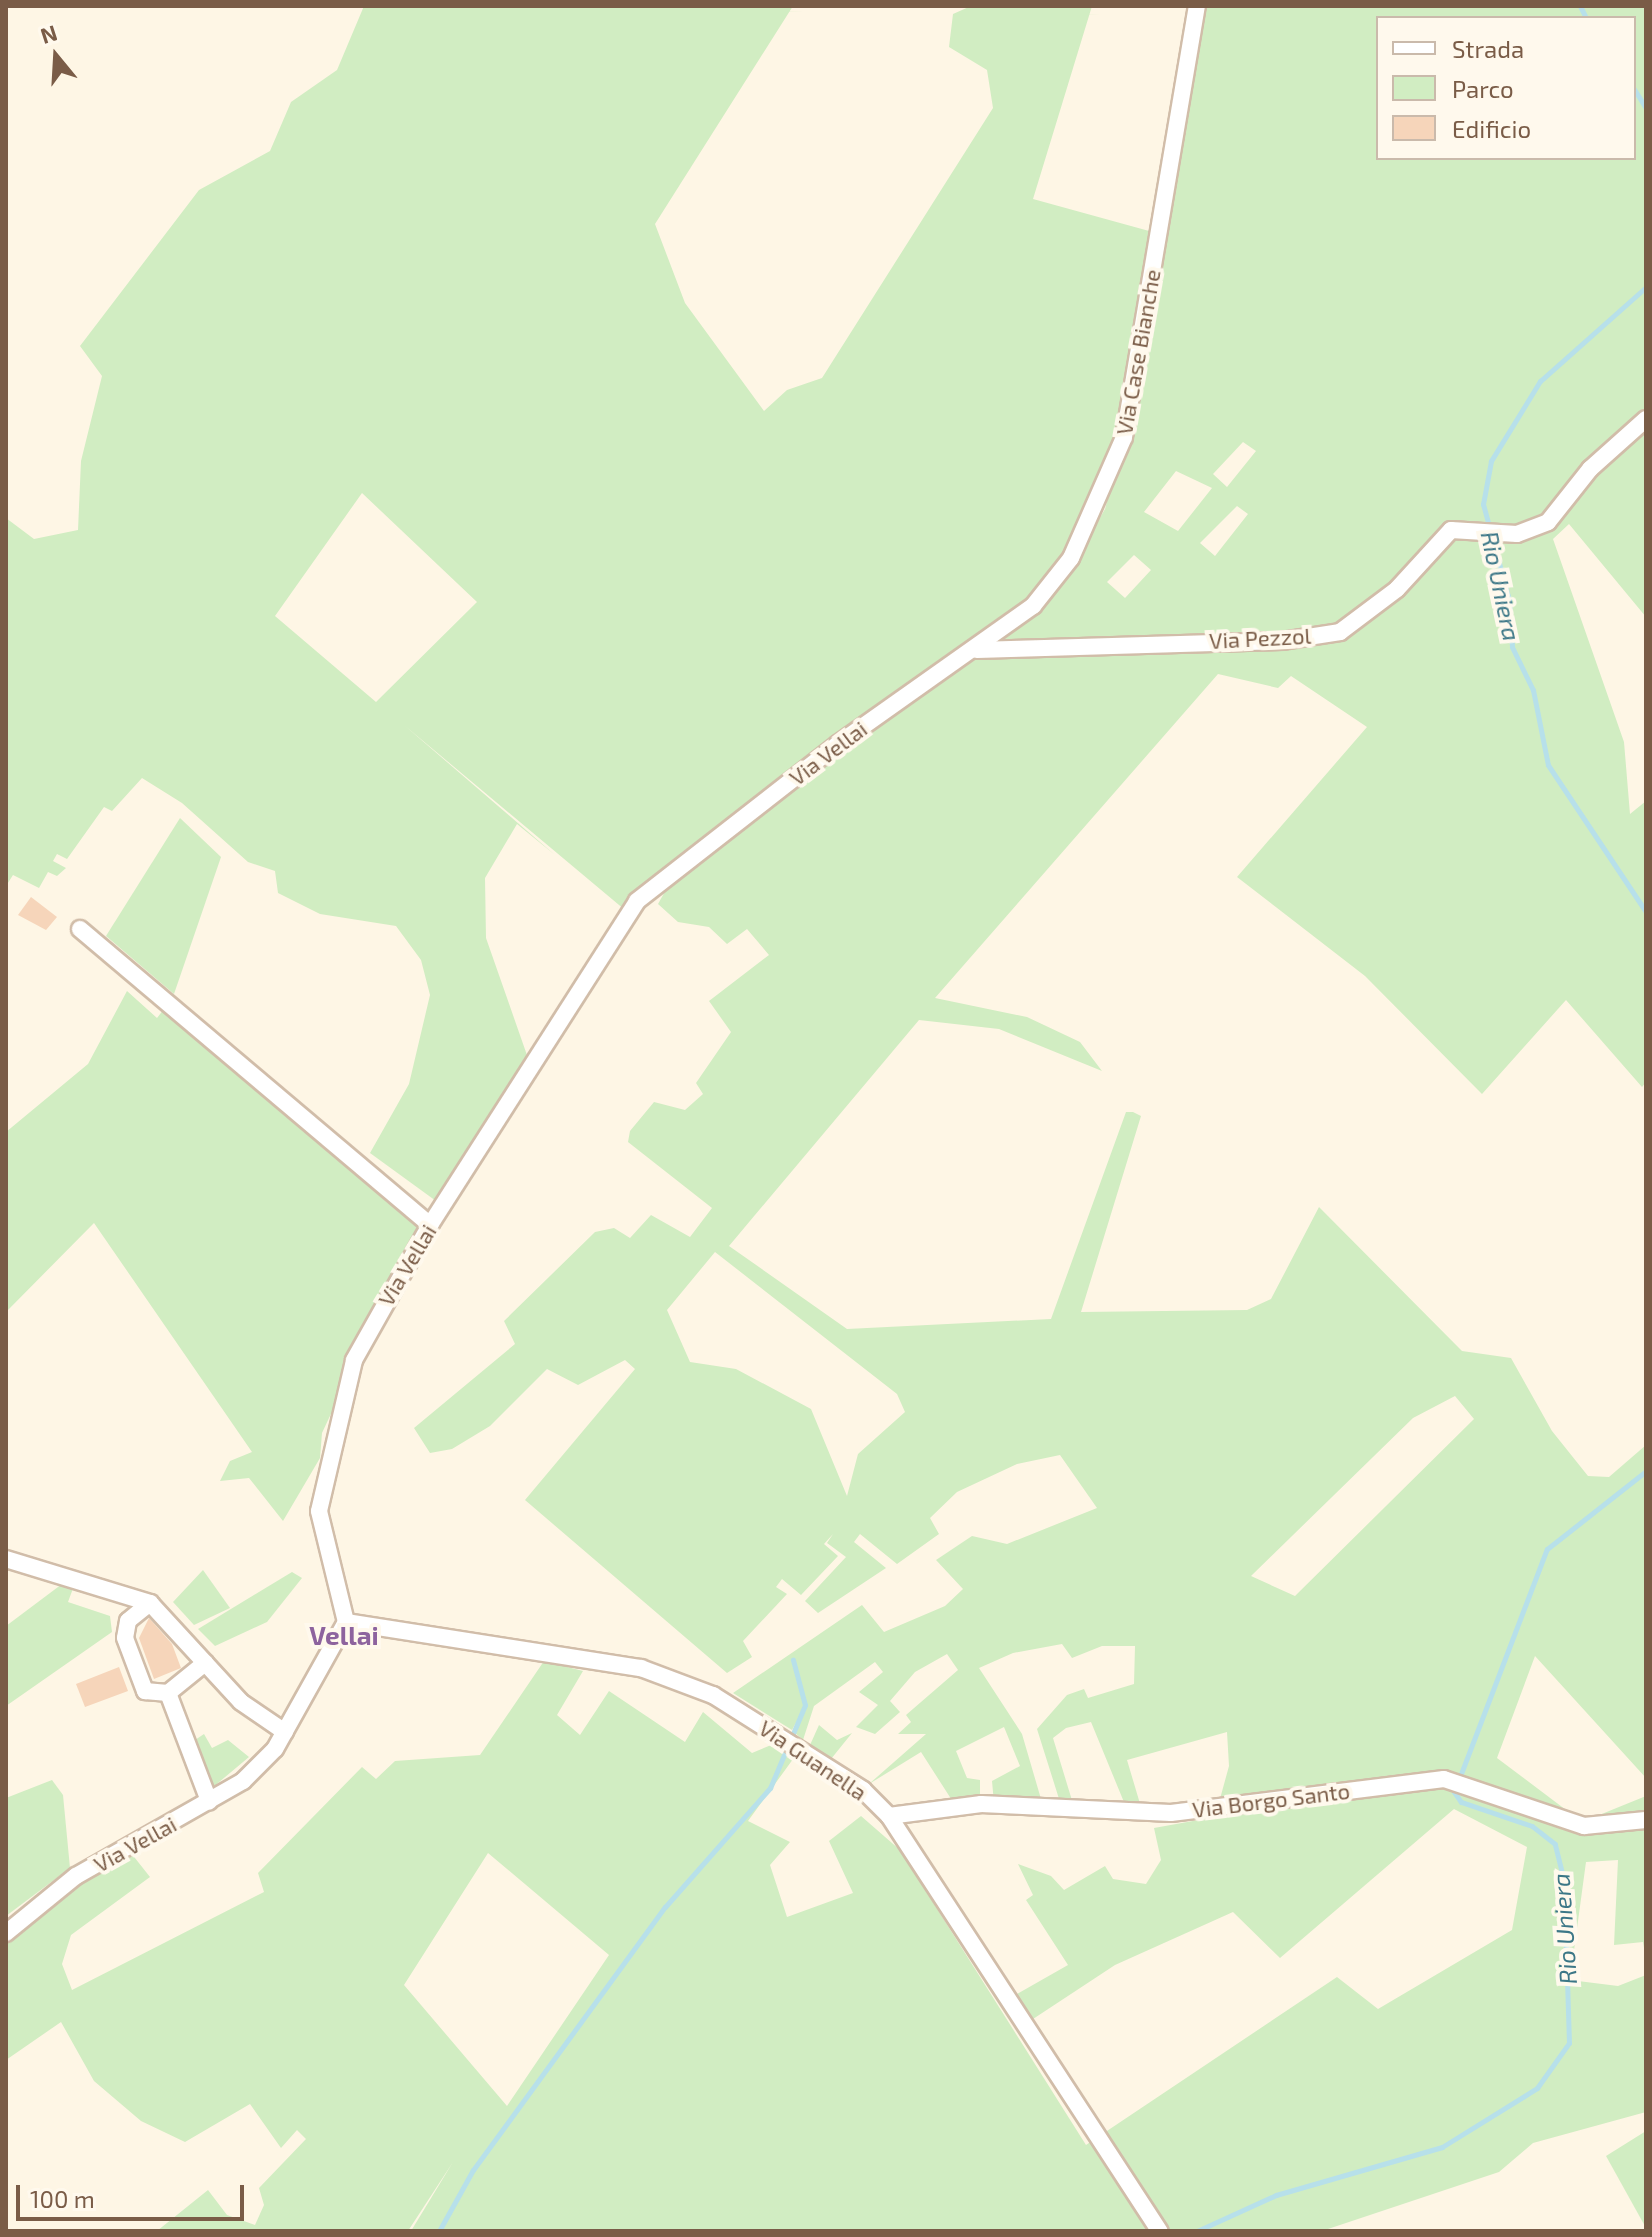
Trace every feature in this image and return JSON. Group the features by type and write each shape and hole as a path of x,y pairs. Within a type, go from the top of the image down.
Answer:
{"street":[{"name":"Via Case Bianche","path":"977,650 1033,606 1071,558 1124,437 1197,6"},
{"name":"Via Pezzol","path":"977,650 1282,641 1340,632 1397,589 1451,530 1492,528 1517,534 1548,522 1590,469 1646,419"},
{"name":"Via Vellai","path":"6,1933 76,1876 243,1781 285,1732 346,1622 322,1545 321,1492 354,1360 430,1225 637,901 838,744 977,650"},
{"path":"80,929 430,1225"},
{"path":"6,1559 150,1603 241,1702 285,1732"},
{"path":"150,1603 128,1621 126,1650 145,1691 168,1693 205,1663"},
{"name":"Via Guanella","path":"346,1622 641,1668 713,1695 791,1741 889,1816 1160,2231"},
{"path":"168,1693 209,1801"},
{"name":"Via Borgo Santo","path":"889,1816 981,1804 1171,1813 1447,1780 1584,1826 1646,1820"}],"green space":[{"path":"364,6 793,6 655,224 685,303 764,411 787,390 822,378 993,108 987,70 949,47 953,14 971,6 1092,6 1033,199 1160,234 1197,6 1646,6 1646,617 1569,524 1553,539 1624,742 1630,814 1646,801 1646,1082 1642,1087 1566,1000 1482,1094 1365,976 1237,877 1367,727 1291,676 1278,688 1218,674 935,998 1027,1017 1080,1042 1102,1071 999,1029 919,1020 729,1246 847,1329 1051,1319 1126,1112 1133,1112 1141,1116 1081,1312 1247,1310 1271,1299 1319,1207 1462,1351 1511,1358 1552,1431 1588,1476 1609,1477 1646,1445 1646,1778 1535,1656 1497,1758 1582,1822 1646,1796 1646,1960 1643,1942 1614,1945 1618,1860 1586,1862 1570,1980 1618,1986 1646,1975 1646,2112 1533,2143 1499,2172 1322,2231 411,2231 453,2162 408,2231 157,2231 208,2190 227,2215 255,2225 264,2205 259,2188 306,2139 297,2130 281,2148 250,2104 185,2142 141,2121 94,2081 61,2022 6,2060 6,1939 74,1883 131,1853 150,1877 71,1935 62,1964 72,1990 264,1892 258,1873 362,1767 376,1779 395,1761 480,1755 544,1661 583,1671 557,1715 580,1735 609,1691 685,1742 703,1712 752,1753 776,1743 796,1755 748,1821 790,1842 770,1865 787,1917 853,1893 829,1841 861,1816 900,1850 1086,2145 1337,1977 1378,2009 1512,1930 1527,1847 1454,1809 1280,1958 1233,1912 1115,1965 1033,2019 1017,1994 1068,1965 1026,1900 1033,1895 1018,1864 1051,1876 1064,1890 1105,1866 1113,1879 1146,1884 1161,1860 1154,1828 1215,1817 1229,1766 1227,1732 1127,1760 1141,1807 1126,1807 1091,1722 1066,1728 1053,1738 1074,1807 1060,1802 1037,1729 1067,1695 1084,1689 1088,1698 1134,1684 1135,1646 1102,1646 1072,1658 1062,1644 1013,1653 979,1668 1022,1734 1041,1799 994,1803 992,1781 1020,1766 1004,1727 956,1751 967,1778 980,1780 980,1803 955,1805 921,1752 869,1784 926,1734 898,1734 911,1722 906,1715 958,1670 947,1654 915,1672 890,1701 900,1712 875,1734 856,1727 878,1705 859,1692 883,1672 875,1662 814,1706 803,1740 794,1732 801,1713 792,1730 733,1693 862,1605 884,1632 945,1606 963,1589 936,1560 972,1536 1007,1544 1097,1508 1060,1455 1017,1464 957,1492 930,1518 939,1534 897,1564 860,1534 854,1542 886,1568 818,1613 805,1601 846,1557 827,1543 833,1534 824,1544 838,1556 801,1595 782,1579 776,1587 787,1594 743,1641 752,1657 727,1673 525,1500 635,1369 625,1360 578,1385 547,1369 490,1426 452,1449 430,1453 414,1428 515,1344 504,1321 595,1232 614,1228 630,1238 651,1215 690,1237 712,1208 628,1142 630,1131 654,1102 685,1110 703,1094 696,1083 731,1032 709,1001 769,955 747,929 727,944 709,927 678,922 658,904 673,877 1058,591 1105,509 1121,448 1093,519 1033,606 625,910 404,725 555,855 517,824 485,878 486,938 528,1058 436,1201 370,1153 409,1084 430,995 421,960 396,926 320,914 278,893 275,871 248,862 182,803 142,778 112,811 104,807 67,859 57,854 53,861 66,868 57,876 48,872 39,888 13,875 6,886 6,518 34,539 78,530 81,461 102,376 80,346 199,190 270,151 291,102 337,70","holes":["1243,442 1256,451 1227,487 1213,474","1176,471 1212,488 1178,531 1144,512","362,493 477,602 376,702 275,616","1237,506 1248,514 1215,556 1200,543","1134,555 1151,570 1125,598 1107,582","715,1252 897,1394 905,1412 858,1454 847,1496 811,1409 736,1369 690,1362 667,1310","1455,1396 1474,1419 1295,1596 1251,1576 1413,1418","488,1853 609,1955 507,2106 404,1985"]},
{"path":"180,818 221,857 174,994 106,936"},
{"path":"127,991 157,1018 164,1009 420,1223 322,1433 320,1458 283,1521 249,1478 220,1481 230,1461 252,1452 94,1223 6,1312 6,1132 88,1064"},
{"path":"203,1570 230,1608 194,1625 173,1602"},
{"path":"292,1572 302,1578 267,1622 215,1646 198,1629"},
{"path":"75,1583 68,1602 110,1616 112,1632 6,1706 6,1626 62,1584"},
{"path":"819,1725 837,1740 852,1733 831,1759 810,1745"},
{"path":"204,1734 212,1748 228,1740 249,1757 212,1788 192,1742"},
{"path":"52,1780 63,1795 70,1868 6,1916 6,1798"},
{"path":"1646,2131 1646,2228 1606,2156"}],"building":[{"path":"31,897 57,917 46,930 18,915"},
{"path":"149,1618 172,1644 181,1668 154,1679 139,1638"},
{"path":"119,1667 128,1691 85,1707 76,1684"}],"waterway":[{"name":"Rio Uniera","path":"1580,6 1585,16"},
{"name":"Rio Uniera","path":"1636,92 1646,108"},
{"name":"Rio Uniera","path":"1646,287 1540,381 1491,461 1483,504 1509,600 1512,647 1533,690 1548,765 1646,912"},
{"name":"Rio Uniera","path":"1197,2231 1276,2195 1442,2147 1537,2088 1569,2043 1564,1881 1555,1844 1532,1826 1461,1802 1454,1792 1547,1549 1646,1471"},
{"path":"439,2231 473,2170 665,1907 770,1788 805,1705 793,1660"}],"district":[{"name":"Vellai","path":"344,1635"}]}
